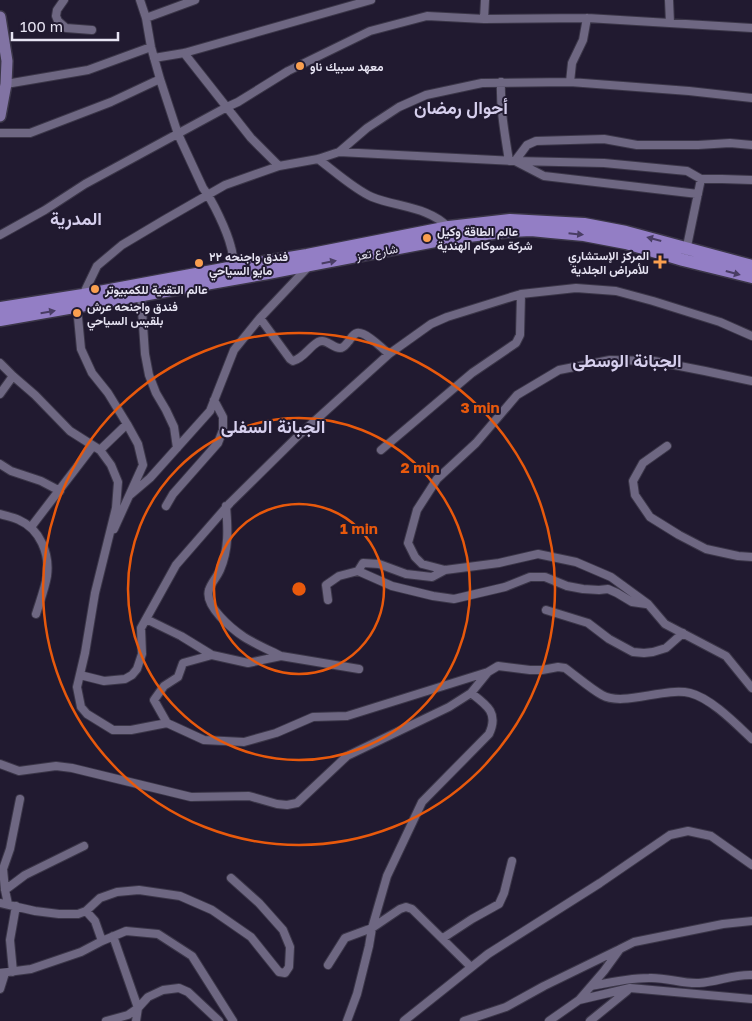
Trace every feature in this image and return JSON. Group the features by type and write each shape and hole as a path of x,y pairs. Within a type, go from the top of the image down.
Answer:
{"main road":[{"path":"0,17 6,84 0,116"},
{"name":"شارع تعز","path":"0,308 141,296 308,260 450,233 531,230 584,235 752,266"},
{"name":"شارع تعز","path":"685,254 752,277"},
{"name":"شارع تعز","path":"0,320 234,267 308,260"}],"street":[{"path":"64,0 57,10 56,16 58,21 66,28 92,30"},
{"path":"140,0 146,18 154,58 178,134 223,226 231,247 234,267"},
{"path":"146,18 195,0"},
{"path":"154,58 184,53 371,0"},
{"path":"484,0 484,19"},
{"path":"669,0 670,23"},
{"path":"0,235 45,210 85,184 238,102 288,71 370,31 428,16 484,19 586,18 752,28"},
{"path":"570,82 572,63 583,40 586,18"},
{"path":"6,84 88,70 151,47"},
{"path":"184,53 252,138 279,166"},
{"path":"0,133 30,133 110,102 160,79"},
{"path":"501,82 502,114 512,161"},
{"path":"339,152 367,128 399,107 426,95 482,83 570,82 752,98"},
{"path":"512,161 527,145 536,140 604,140 658,146 730,143 752,145"},
{"path":"108,542 143,464 138,444 108,393 92,373 81,349 80,301 97,266 122,245 208,194 225,185 279,166 318,159 339,152 512,161 604,163 687,171 701,179 752,180"},
{"path":"318,159 351,184 371,196 435,217 450,233"},
{"path":"512,161 544,176 698,194"},
{"path":"685,254 701,179"},
{"path":"130,495 150,478 210,411 234,350 308,260"},
{"path":"80,675 104,681 125,679 132,675 137,669 142,654 141,628 176,565 226,506 298,436 389,354 431,324 447,317 521,294 576,288 616,292 720,322 752,336"},
{"path":"381,450 472,373 516,343 520,335 521,294"},
{"path":"141,296 145,354 149,375 156,394 174,427 177,448"},
{"path":"260,318 293,361 298,360 316,343 322,341 337,348 342,348 358,333 364,334 389,354"},
{"path":"445,570 422,564 410,550 408,543 417,510 437,479 476,443 517,395 559,370 610,360 654,361 752,381"},
{"path":"0,363 70,431 96,448 110,465 118,482 116,508 95,593 77,687 81,707 87,714 113,730 131,730 168,723"},
{"path":"0,394 13,376"},
{"path":"166,506 173,494 218,443 223,430 223,416 214,400"},
{"path":"31,527 96,448 127,424"},
{"path":"667,446 643,463 633,481 635,495 650,517 679,535 706,548 738,556 752,557"},
{"path":"0,464 11,471 40,481 60,491"},
{"path":"226,506 228,547 220,571 209,589 208,597 220,616 244,637 281,656 359,669"},
{"path":"0,514 19,520 31,527 39,536 45,550 47,576 36,614"},
{"path":"358,571 363,563 379,564 406,574 432,577 445,570 499,563 538,554 576,562 611,577 648,604 665,624 726,656 752,688"},
{"path":"328,600 326,585 339,576 358,571 392,586 454,599 505,587 530,577 545,577 567,586 583,589 608,589 632,602 648,604"},
{"path":"546,610 588,623 609,639 633,652 654,652 666,648 683,633"},
{"path":"146,620 181,636 212,655 248,663 281,656"},
{"path":"212,655 182,663 178,677 164,686 154,700 168,723 204,740 244,742 276,733 313,717 347,716 488,672 498,666 530,670 565,668 603,696 615,699 633,698 664,692 691,694 706,700 752,740"},
{"path":"0,764 19,771 56,766 63,767 192,797 250,796 287,805 297,803 347,756 449,707 471,693 488,672"},
{"path":"347,1021 358,994 372,928 387,876 422,802 489,734 493,725 488,705 471,693"},
{"path":"0,989 6,972 10,940 8,904 3,869 10,850 20,799"},
{"path":"404,1021 488,954 670,835 688,831 711,836 752,865"},
{"path":"5,890 25,875 84,846"},
{"path":"443,938 472,918 499,904 504,894 512,861"},
{"path":"8,904 59,914 78,914 86,911 100,898 117,892 139,890 180,896 212,910 252,937 279,972 285,973 289,968 290,947 283,930 259,902 231,878"},
{"path":"328,965 345,938 372,928 400,909 406,908 412,909 471,967"},
{"path":"86,911 95,921 102,941"},
{"path":"464,1021 506,1007 544,986 634,942 723,924 752,921"},
{"path":"6,972 31,969 81,952 126,930 158,934 192,956 233,1021"},
{"path":"113,936 138,1008 136,1021"},
{"path":"549,1021 579,1000 620,949"},
{"path":"592,986 624,979 650,977 686,983 700,983 752,975"},
{"path":"106,1021 128,1015 148,997 163,990 178,988 188,992 219,1021"},
{"path":"579,1000 630,988 752,999"},
{"path":"590,1021 630,988"}],"place":[{"name":"معهد سبيك ناو","path":"300,66"},
{"name":"عالم الطاقة وكيل شركة سوكام الهندية","path":"427,238"},
{"name":"المركز الإستشاري للأمراض الجلدية","path":"660,262"},
{"name":"فندق واجنحه ٢٢ مايو السياحي","path":"199,263"},
{"name":"عالم التقنية للكمبيوتر","path":"95,289"},
{"name":"فندق واجنحه عرش بلقيس السياحي","path":"77,313"}],"district":[{"name":"أحوال رمضان","path":"461,107"},
{"name":"المدرية","path":"76,218"},
{"name":"الجبانة الوسطى","path":"627,360"},
{"name":"الجبانة السفلى","path":"273,426"}]}
